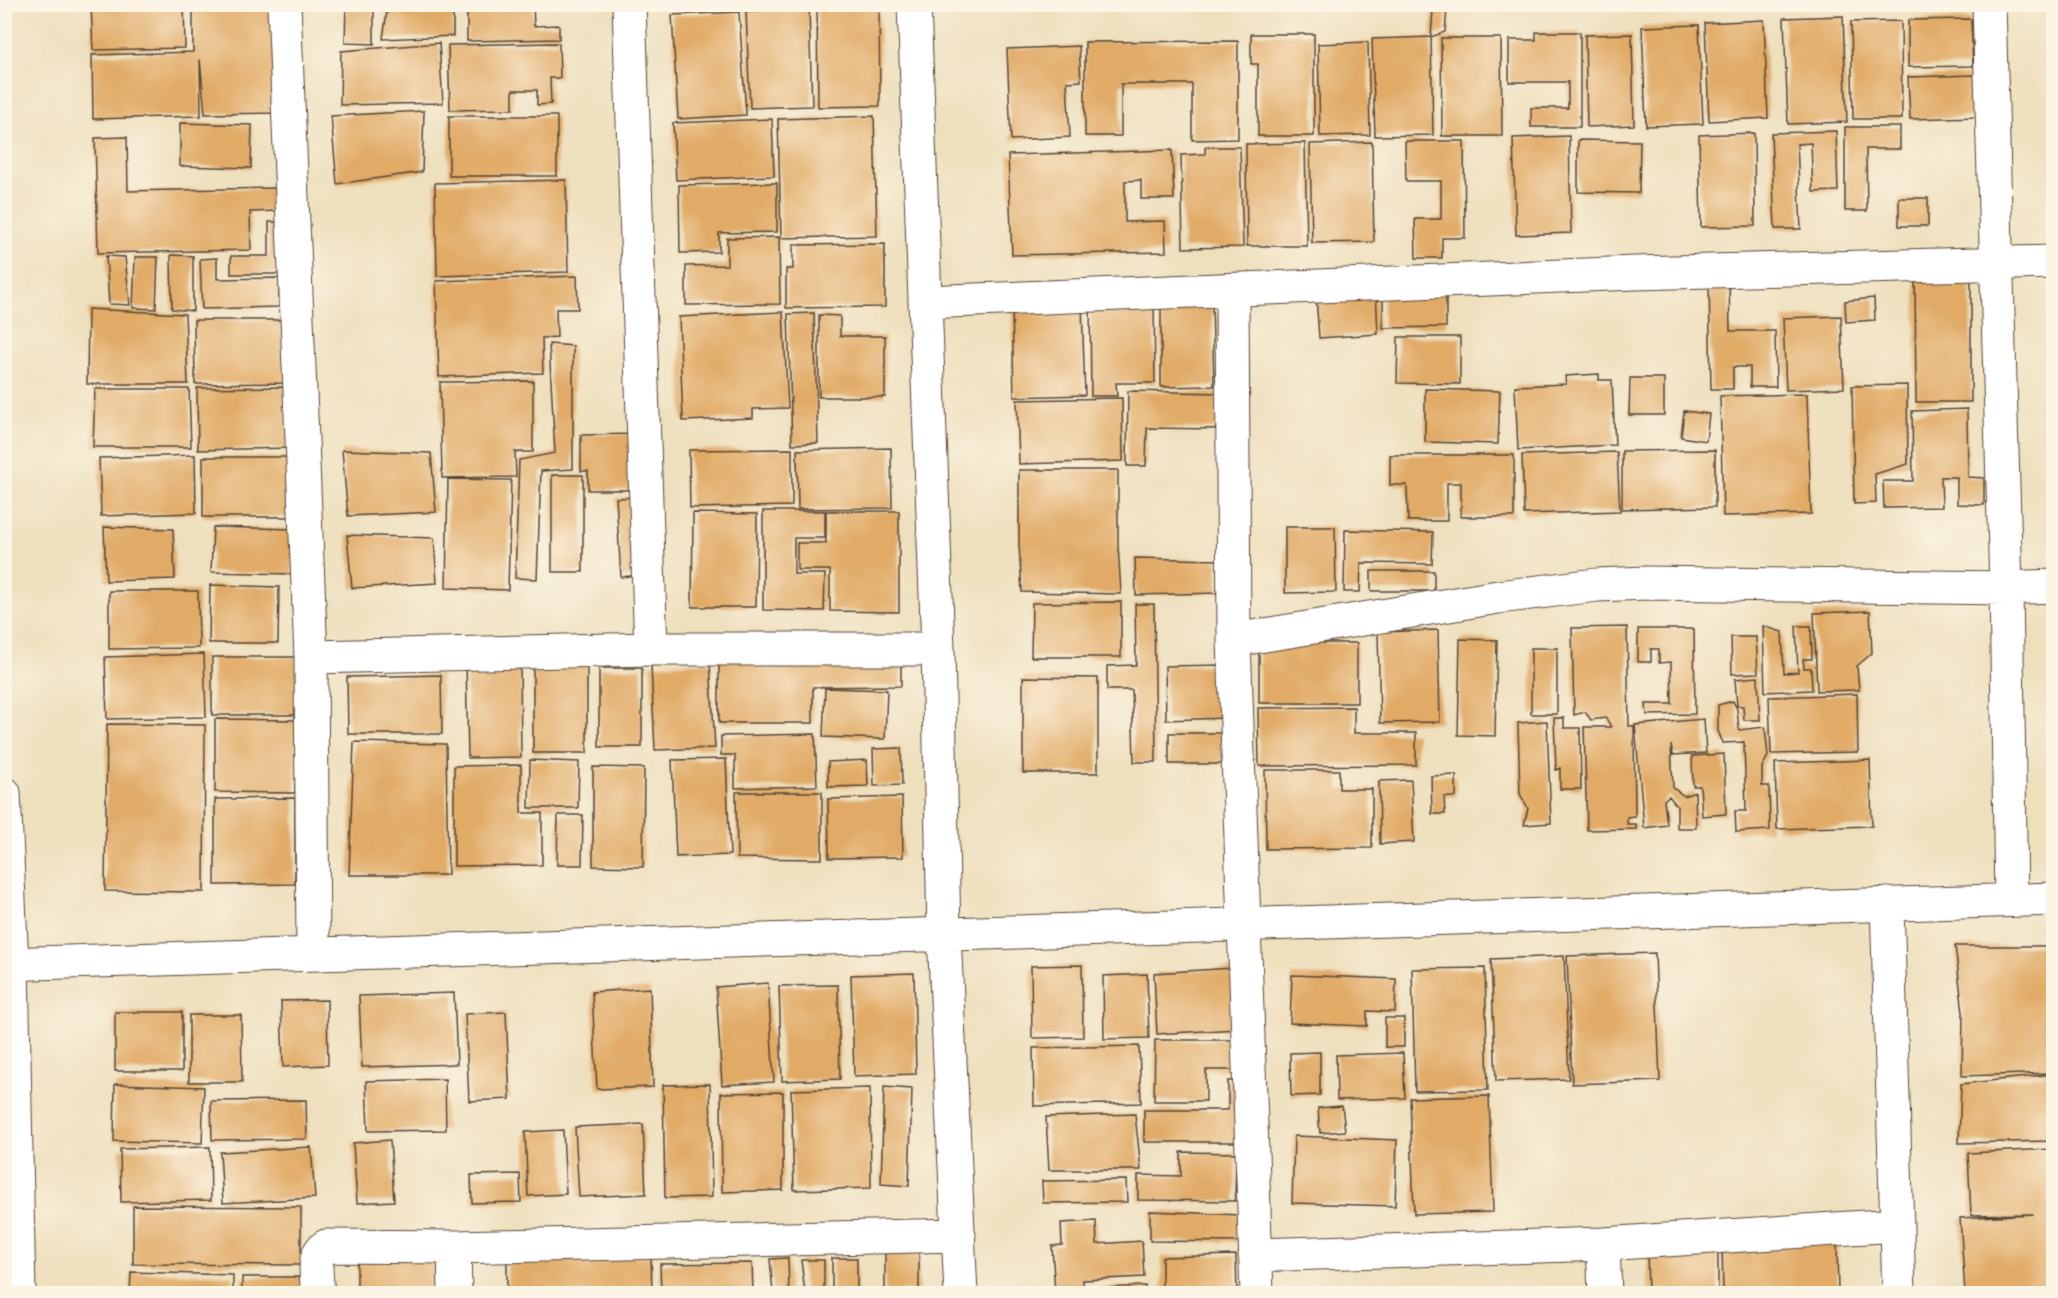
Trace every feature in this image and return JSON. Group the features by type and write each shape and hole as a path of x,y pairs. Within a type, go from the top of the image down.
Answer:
{"main road":[{"path":"284,4 311,657 313,954"},
{"path":"629,4 651,649"},
{"path":"914,4 938,649 944,934 961,1293"},
{"path":"1989,4 2006,588 2011,900"},
{"path":"925,302 1647,272 2054,261"},
{"path":"1232,290 1234,640 1257,1293"},
{"path":"1234,640 1498,597 1597,585 1814,584 2006,588 2054,586"},
{"path":"311,657 651,649 938,649"},
{"path":"4,793 19,1293"},
{"path":"8,964 2054,899"},
{"path":"1887,904 1899,1293"},
{"path":"1255,1255 1603,1244 1898,1225"},
{"path":"318,1293 316,1259 320,1250 326,1246 454,1247 958,1235"},
{"path":"1603,1244 1605,1293"},
{"path":"454,1247 455,1293"}],"building":[{"path":"91,4 184,4 185,48 93,50"},
{"path":"193,4 278,4 275,113 205,114 200,59 201,116 93,119 92,55 193,52"},
{"path":"346,4 374,4 374,44 345,43"},
{"path":"388,4 453,4 453,36 383,39"},
{"path":"467,4 533,4 534,26 559,25 559,39 467,41"},
{"path":"879,4 880,106 818,107 817,6"},
{"path":"809,9 812,106 750,108 746,11"},
{"path":"1433,9 1447,9 1445,32 1431,37"},
{"path":"739,12 746,115 678,119 672,15"},
{"path":"2050,14 2054,14 2054,95 2052,95"},
{"path":"1843,16 1847,122 1788,124 1784,18"},
{"path":"1971,19 1973,66 1908,67 1908,20"},
{"path":"1764,20 1768,118 1709,121 1705,23"},
{"path":"1901,21 1902,119 1853,119 1851,22"},
{"path":"1699,25 1703,124 1646,126 1642,27"},
{"path":"1536,32 1580,32 1580,127 1531,127 1531,108 1568,108 1568,82 1509,82 1509,40 1536,40"},
{"path":"1251,34 1314,34 1314,136 1258,136 1258,64 1251,64"},
{"path":"1632,34 1634,125 1587,127 1585,35"},
{"path":"1431,37 1433,135 1375,136 1372,39"},
{"path":"1441,38 1501,38 1502,136 1442,136"},
{"path":"1238,41 1238,139 1192,140 1192,84 1121,84 1121,136 1085,136 1085,42"},
{"path":"1368,42 1370,135 1320,136 1318,44"},
{"path":"439,43 443,103 340,105 341,51"},
{"path":"559,43 560,78 550,78 551,104 537,105 537,90 513,90 513,109 450,110 448,45"},
{"path":"1079,46 1081,81 1067,82 1070,137 1011,140 1007,49"},
{"path":"1975,75 1977,117 1910,119 1908,77"},
{"path":"424,111 422,172 337,184 331,116"},
{"path":"449,116 557,116 557,176 449,176"},
{"path":"874,116 877,236 781,238 778,119"},
{"path":"772,119 774,176 676,180 673,123"},
{"path":"180,123 252,125 251,168 180,166"},
{"path":"1845,127 1900,127 1900,149 1866,149 1867,211 1845,211"},
{"path":"1836,131 1838,191 1813,192 1811,143 1797,144 1801,229 1775,229 1771,133"},
{"path":"1754,133 1755,226 1701,227 1699,135"},
{"path":"1569,136 1571,233 1516,235 1513,138"},
{"path":"127,137 128,191 278,188 279,211 250,212 251,250 98,253 95,138"},
{"path":"1578,140 1640,141 1639,193 1578,192"},
{"path":"1405,141 1464,141 1465,238 1442,238 1442,258 1416,258 1415,219 1441,219 1441,181 1406,181"},
{"path":"1372,142 1374,242 1312,243 1310,144"},
{"path":"1305,143 1307,246 1247,246 1246,144"},
{"path":"1205,147 1240,147 1243,247 1183,248 1181,155 1205,154"},
{"path":"1172,150 1174,199 1141,199 1141,180 1125,181 1125,222 1165,221 1166,252 1012,255 1008,155"},
{"path":"566,180 568,272 437,276 435,183"},
{"path":"777,183 777,232 719,233 719,252 680,253 679,185"},
{"path":"1899,198 1928,198 1928,226 1899,226"},
{"path":"269,222 282,222 283,274 231,274 231,256 269,256"},
{"path":"779,237 780,304 686,305 686,266 727,265 727,238"},
{"path":"885,244 885,307 786,308 786,269 793,269 793,245"},
{"path":"171,255 193,256 193,311 172,309"},
{"path":"106,256 125,257 130,305 109,304"},
{"path":"135,257 158,257 156,309 133,308"},
{"path":"217,258 217,279 279,278 279,307 202,309 200,259"},
{"path":"1971,272 1971,402 1916,402 1915,273"},
{"path":"577,276 578,309 556,309 557,337 542,338 543,373 439,377 436,281"},
{"path":"1709,282 1729,282 1730,331 1775,331 1776,387 1750,387 1750,367 1733,367 1733,389 1711,389"},
{"path":"1383,291 1446,291 1446,327 1383,328"},
{"path":"1376,292 1378,334 1319,338 1316,296"},
{"path":"1874,298 1875,320 1846,322 1845,301"},
{"path":"1154,299 1155,383 1116,383 1117,396 1091,396 1090,300"},
{"path":"1161,301 1212,301 1214,386 1161,387"},
{"path":"1082,305 1085,395 1014,397 1012,307"},
{"path":"88,309 185,314 188,384 87,384"},
{"path":"783,312 788,408 753,409 753,418 683,421 679,317"},
{"path":"814,313 818,443 792,444 788,314"},
{"path":"819,315 840,316 840,336 885,336 885,397 819,397"},
{"path":"1841,316 1844,388 1786,390 1783,318"},
{"path":"194,320 293,320 293,383 195,384"},
{"path":"1398,337 1460,337 1460,384 1397,383"},
{"path":"549,344 573,346 573,469 541,471 537,579 515,578 519,460 555,453"},
{"path":"1599,374 1599,380 1612,380 1615,445 1518,450 1515,386 1566,384 1565,376"},
{"path":"1630,378 1664,378 1664,415 1629,415"},
{"path":"533,381 533,452 515,452 516,477 442,478 440,382"},
{"path":"1907,385 1908,464 1875,474 1876,503 1854,504 1852,386"},
{"path":"289,387 291,448 198,450 197,388"},
{"path":"95,389 189,389 191,447 93,447"},
{"path":"1425,389 1500,391 1498,444 1425,442"},
{"path":"1128,391 1218,393 1217,429 1147,428 1146,466 1127,466"},
{"path":"1807,394 1811,514 1723,516 1720,396"},
{"path":"1122,398 1123,461 1019,464 1017,400"},
{"path":"1967,409 1968,477 1984,478 1984,505 1957,504 1957,477 1941,477 1942,507 1884,508 1883,481 1913,481 1912,411"},
{"path":"1684,411 1709,414 1706,441 1681,437"},
{"path":"639,434 640,490 588,490 588,471 581,471 581,435"},
{"path":"891,448 892,508 798,509 797,450"},
{"path":"792,449 792,506 690,508 689,450"},
{"path":"342,450 431,453 436,512 348,516"},
{"path":"1715,450 1715,507 1622,509 1622,451"},
{"path":"1617,452 1620,511 1524,514 1522,455"},
{"path":"195,455 196,513 101,516 99,458"},
{"path":"1390,455 1514,455 1514,517 1461,517 1461,483 1447,483 1447,521 1408,521 1407,485 1390,485"},
{"path":"203,457 291,457 291,517 203,517"},
{"path":"1019,470 1118,470 1118,545 1121,594 1022,592 1019,544"},
{"path":"552,475 583,475 583,572 552,572"},
{"path":"448,479 511,480 508,590 446,588"},
{"path":"637,497 641,575 621,577 616,498"},
{"path":"763,511 825,511 825,538 794,538 794,574 825,574 824,611 763,610"},
{"path":"826,511 899,511 899,612 830,611 830,570 797,570 797,543 826,543"},
{"path":"693,513 757,514 756,607 692,607"},
{"path":"104,527 173,529 175,579 106,581"},
{"path":"213,527 293,529 293,574 211,572"},
{"path":"1285,527 1335,527 1336,592 1285,593"},
{"path":"1345,530 1433,532 1432,564 1361,563 1360,592 1344,592"},
{"path":"347,535 434,538 437,583 352,588"},
{"path":"1135,558 1218,560 1218,593 1136,595"},
{"path":"1371,571 1434,571 1434,591 1371,591"},
{"path":"210,585 279,587 278,643 209,643"},
{"path":"109,591 198,591 199,648 109,649"},
{"path":"1121,602 1121,657 1031,657 1032,603"},
{"path":"1135,604 1154,604 1156,762 1134,762 1132,690 1107,690 1107,666 1136,665"},
{"path":"1870,611 1872,653 1857,666 1859,690 1817,691 1814,613"},
{"path":"1763,626 1782,632 1784,673 1798,672 1796,626 1811,626 1812,659 1803,659 1804,668 1811,668 1812,690 1765,692"},
{"path":"1627,627 1629,726 1634,726 1635,816 1627,817 1627,824 1636,824 1636,829 1587,830 1584,727 1611,727 1606,718 1591,720 1585,712 1574,715 1572,628"},
{"path":"1638,629 1694,629 1695,714 1647,715 1646,704 1672,704 1671,662 1659,663 1659,649 1651,649 1651,662 1638,662"},
{"path":"1438,630 1440,722 1380,723 1378,632"},
{"path":"1731,637 1756,637 1758,673 1732,674"},
{"path":"1460,639 1497,640 1495,736 1458,735"},
{"path":"1259,643 1357,643 1357,703 1259,703"},
{"path":"1531,648 1557,648 1557,714 1531,714"},
{"path":"204,654 206,717 107,719 105,657"},
{"path":"212,657 298,657 298,715 212,715"},
{"path":"719,657 901,657 901,686 813,687 813,723 719,723"},
{"path":"466,660 520,660 521,757 468,758"},
{"path":"710,662 715,748 655,750 651,665"},
{"path":"533,665 587,665 587,753 533,753"},
{"path":"1225,665 1226,718 1166,720 1165,666"},
{"path":"599,668 642,668 642,747 599,747"},
{"path":"441,675 442,734 348,734 347,677"},
{"path":"1023,677 1098,678 1098,773 1023,773"},
{"path":"1758,677 1760,720 1744,720 1743,706 1737,706 1735,679"},
{"path":"825,688 887,690 885,739 823,737"},
{"path":"1857,694 1858,752 1771,754 1769,697"},
{"path":"1733,701 1737,709 1739,730 1765,727 1768,756 1762,767 1762,786 1769,786 1770,830 1736,832 1735,811 1746,811 1744,742 1723,743 1718,731 1718,705"},
{"path":"1354,707 1354,733 1416,733 1416,765 1259,766 1258,708"},
{"path":"1554,718 1564,718 1564,728 1580,728 1581,789 1560,789 1560,768 1556,770"},
{"path":"215,719 297,720 295,793 215,792"},
{"path":"1704,719 1706,753 1673,755 1671,745 1673,788 1684,796 1695,792 1696,828 1677,828 1677,806 1669,796 1664,800 1667,825 1644,828 1635,725"},
{"path":"1547,721 1551,823 1524,825 1528,808 1520,794 1518,723"},
{"path":"107,724 205,725 204,892 105,891"},
{"path":"1169,733 1222,733 1222,764 1169,764"},
{"path":"815,734 817,786 735,788 735,755 721,755 721,736"},
{"path":"354,742 446,744 448,875 349,875"},
{"path":"901,748 902,785 874,786 873,749"},
{"path":"1724,754 1726,814 1702,816 1700,786 1693,786 1692,756"},
{"path":"726,759 730,855 676,857 672,760"},
{"path":"530,760 579,762 578,808 529,808"},
{"path":"867,760 868,786 828,787 828,762"},
{"path":"1870,760 1872,826 1777,829 1775,763"},
{"path":"521,765 521,813 542,813 542,865 454,866 454,766"},
{"path":"593,767 644,768 643,867 593,866"},
{"path":"1265,770 1339,770 1339,789 1372,789 1372,848 1266,849"},
{"path":"1456,775 1456,797 1444,797 1445,814 1432,814 1431,776"},
{"path":"1411,780 1414,842 1380,844 1379,781"},
{"path":"736,792 822,792 822,859 737,858"},
{"path":"902,797 903,857 829,858 828,799"},
{"path":"295,798 295,884 215,885 215,799"},
{"path":"558,815 583,815 582,865 557,865"},
{"path":"1955,946 2054,946 2054,1073 1962,1076 1963,1012"},
{"path":"1655,953 1660,1081 1572,1084 1567,956"},
{"path":"1564,956 1569,1079 1496,1081 1491,959"},
{"path":"1082,965 1083,1037 1032,1038 1031,966"},
{"path":"1233,968 1236,1029 1157,1034 1154,973"},
{"path":"1485,968 1488,1090 1415,1091 1412,969"},
{"path":"914,973 916,1074 854,1076 851,975"},
{"path":"1147,974 1149,1038 1104,1039 1103,976"},
{"path":"1292,975 1396,979 1395,1012 1367,1011 1367,1026 1290,1023"},
{"path":"768,983 774,1082 722,1085 716,987"},
{"path":"838,985 840,1079 782,1081 779,986"},
{"path":"650,988 653,1087 597,1089 592,992"},
{"path":"454,993 457,1064 362,1067 359,996"},
{"path":"327,1000 328,1065 283,1067 281,1001"},
{"path":"115,1012 182,1012 182,1071 115,1071"},
{"path":"506,1012 510,1099 469,1101 465,1014"},
{"path":"189,1015 241,1015 242,1082 189,1082"},
{"path":"1385,1018 1404,1018 1404,1047 1385,1047"},
{"path":"1155,1040 1238,1040 1238,1070 1206,1070 1206,1101 1154,1101"},
{"path":"1139,1046 1141,1103 1034,1106 1033,1048"},
{"path":"1320,1052 1320,1095 1291,1096 1290,1053"},
{"path":"1403,1053 1405,1098 1337,1100 1336,1055"},
{"path":"2054,1074 2054,1141 1959,1143 1961,1084"},
{"path":"445,1079 446,1130 368,1131 366,1081"},
{"path":"1228,1081 1247,1081 1247,1142 1144,1142 1144,1110 1228,1110"},
{"path":"115,1084 204,1087 202,1143 114,1141"},
{"path":"710,1084 712,1197 665,1198 663,1085"},
{"path":"884,1087 912,1089 909,1186 881,1184"},
{"path":"870,1088 871,1188 794,1190 791,1090"},
{"path":"783,1092 783,1190 722,1192 721,1093"},
{"path":"1489,1096 1493,1212 1414,1214 1410,1098"},
{"path":"306,1100 307,1139 212,1140 211,1101"},
{"path":"1342,1106 1345,1131 1320,1133 1318,1108"},
{"path":"1135,1114 1141,1170 1049,1170 1046,1117"},
{"path":"643,1124 646,1194 579,1197 575,1127"},
{"path":"563,1130 566,1194 528,1196 525,1132"},
{"path":"1294,1136 1397,1140 1395,1206 1292,1203"},
{"path":"390,1140 394,1201 357,1203 353,1143"},
{"path":"210,1147 211,1200 121,1202 120,1149"},
{"path":"311,1147 315,1198 223,1203 220,1152"},
{"path":"2054,1149 2054,1293 1965,1293 1960,1218 2033,1214 1971,1215 1968,1153"},
{"path":"1181,1152 1236,1153 1235,1201 1138,1200 1138,1175 1181,1176"},
{"path":"520,1174 521,1202 472,1203 471,1175"},
{"path":"1126,1180 1127,1202 1043,1203 1042,1181"},
{"path":"133,1206 301,1207 301,1265 133,1264"},
{"path":"1150,1211 1240,1215 1240,1242 1150,1241"},
{"path":"1096,1221 1097,1244 1142,1241 1144,1277 1083,1280 1083,1289 1145,1286 1146,1293 1055,1293 1052,1246 1062,1245 1061,1223"},
{"path":"1837,1244 1838,1293 1723,1293 1722,1245"},
{"path":"1718,1246 1718,1293 1648,1293 1647,1249"},
{"path":"885,1250 919,1250 919,1291 885,1291"},
{"path":"440,1254 441,1293 357,1293 357,1256"},
{"path":"507,1254 651,1256 652,1293 507,1293"},
{"path":"1236,1255 1237,1293 1162,1293 1162,1257"},
{"path":"788,1258 789,1293 773,1293 770,1259"},
{"path":"832,1258 857,1258 857,1293 832,1293"},
{"path":"801,1260 824,1260 824,1293 805,1293"},
{"path":"752,1263 753,1293 661,1293 660,1264"},
{"path":"131,1272 233,1275 233,1293 130,1293"},
{"path":"242,1277 313,1277 312,1293 242,1293"}]}
